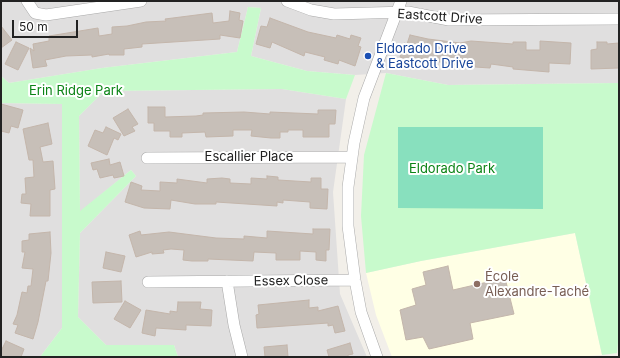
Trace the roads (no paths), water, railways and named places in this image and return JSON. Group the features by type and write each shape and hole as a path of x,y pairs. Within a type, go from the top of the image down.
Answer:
{"street":[{"path":"27,1 35,13 46,15 140,1"},
{"name":"Eastcott Drive","path":"287,1 311,10 334,14 408,12 442,19 458,20 619,19"},
{"path":"377,357 361,312 355,280 348,215 351,157 364,98 401,1"},
{"name":"Escallier Place","path":"147,158 351,157"},
{"name":"Essex Close","path":"148,282 355,280"},
{"path":"227,281 234,325 242,357"}],"place":[{"name":"Eldorado Drive & Eastcott Drive","path":"368,56"},
{"name":"École Alexandre-Taché","path":"477,284"}],"park label":[{"name":"Erin Ridge Park","path":"76,91"},
{"name":"Eldorado Park","path":"452,169"}]}
